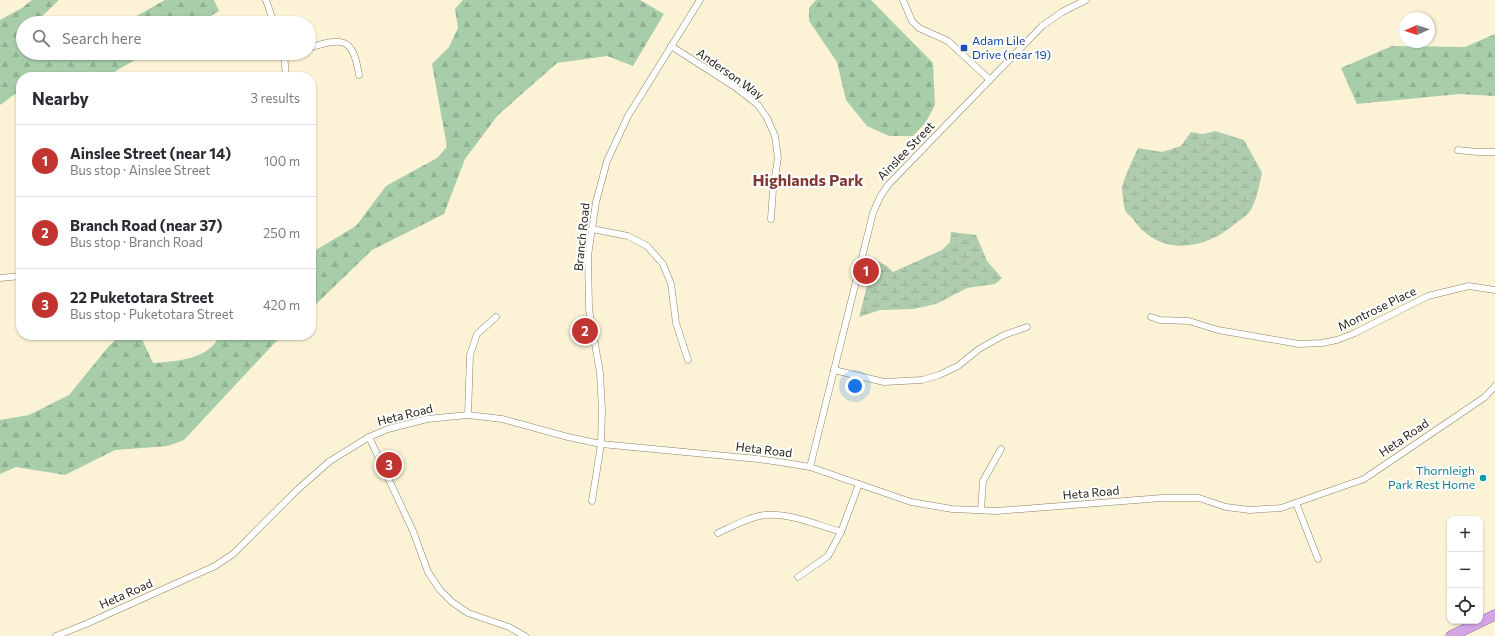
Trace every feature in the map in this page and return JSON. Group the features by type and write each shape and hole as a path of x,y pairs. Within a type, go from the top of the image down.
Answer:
{"highway":[{"path":"1451,636 1495,615"}],"street":[{"path":"266,0 272,16"},
{"name":"Branch Road","path":"592,501 601,444 602,410 600,373 589,309 588,256 596,202 607,161 628,116 700,0"},
{"path":"903,0 912,21 919,28 948,41 990,80"},
{"name":"Ainslee Street","path":"810,467 873,213 880,197 888,185 1042,26 1062,12 1086,0"},
{"path":"316,45 328,41 346,43 352,48 356,58 358,75"},
{"name":"Anderson Way","path":"671,46 758,105 767,118 775,136 778,158 773,189 771,219"},
{"path":"285,60 286,72"},
{"path":"1458,150 1495,152"},
{"path":"592,229 628,236 647,246 663,264 671,284 676,323 688,360"},
{"path":"0,278 16,276"},
{"name":"Montrose Place","path":"1151,317 1160,320 1189,321 1218,330 1299,344 1322,343 1337,340 1355,333 1428,296 1469,286 1495,290"},
{"path":"468,416 470,355 477,334 496,317"},
{"path":"834,370 884,382 922,380 939,375 958,366 979,349 1004,335 1028,327"},
{"name":"Heta Road","path":"56,636 68,632 225,561 247,542 298,490 330,461 369,437 388,429 427,419 468,416 502,419 568,437 601,444 758,459 810,467 911,502 952,509 996,511 1162,498 1199,498 1226,507 1250,510 1281,508 1364,479 1485,397 1495,386"},
{"path":"369,437 413,531 428,572 440,590 452,602 468,612 509,627 525,636"},
{"path":"981,510 983,481 1001,449"},
{"path":"798,577 828,556 841,532 859,484"},
{"path":"1296,503 1318,559"},
{"path":"718,533 744,521 764,515 784,515 841,532"}],"green space":[{"path":"32,0 59,0 42,16 16,16 16,60 135,60 115,72 16,72 16,93 0,105 0,20 22,8"},
{"path":"165,0 214,0 219,11 211,16 136,16"},
{"path":"463,0 640,0 664,14 633,66 607,56 557,63 498,115 465,159 444,214 372,250 316,304 316,250 356,226 386,186 437,158 447,147 432,64 449,47 458,28 455,9"},
{"path":"816,0 871,0 933,63 935,105 926,122 913,136 889,136 867,126 846,100 837,62 809,21 809,8"},
{"path":"1495,34 1495,96 1459,94 1357,104 1341,68 1392,46 1399,46 1399,48 1465,47"},
{"path":"1215,131 1244,140 1262,173 1258,193 1249,213 1210,240 1182,246 1156,240 1144,231 1125,210 1122,188 1138,148 1162,152 1181,146 1191,132 1203,134"},
{"path":"951,232 976,235 987,261 1002,278 995,284 967,288 936,304 914,309 880,310 859,317 874,259 887,266 893,272 942,250 950,242"},
{"path":"116,340 142,340 153,363 191,358 208,350 217,340 277,340 184,440 168,446 115,450 65,475 16,467 0,474 0,420 29,415 69,395"}],"place":[{"name":"Adam Lile Drive (near 19)","path":"964,48"},
{"name":"Ainslee Street (near 14)","path":"866,271"},
{"name":"Branch Road (near 37)","path":"585,331"},
{"name":"22 Puketotara Street","path":"389,465"},
{"name":"Thornleigh Park Rest Home","path":"1483,478"}],"district":[{"name":"Highlands Park","path":"808,180"}]}
